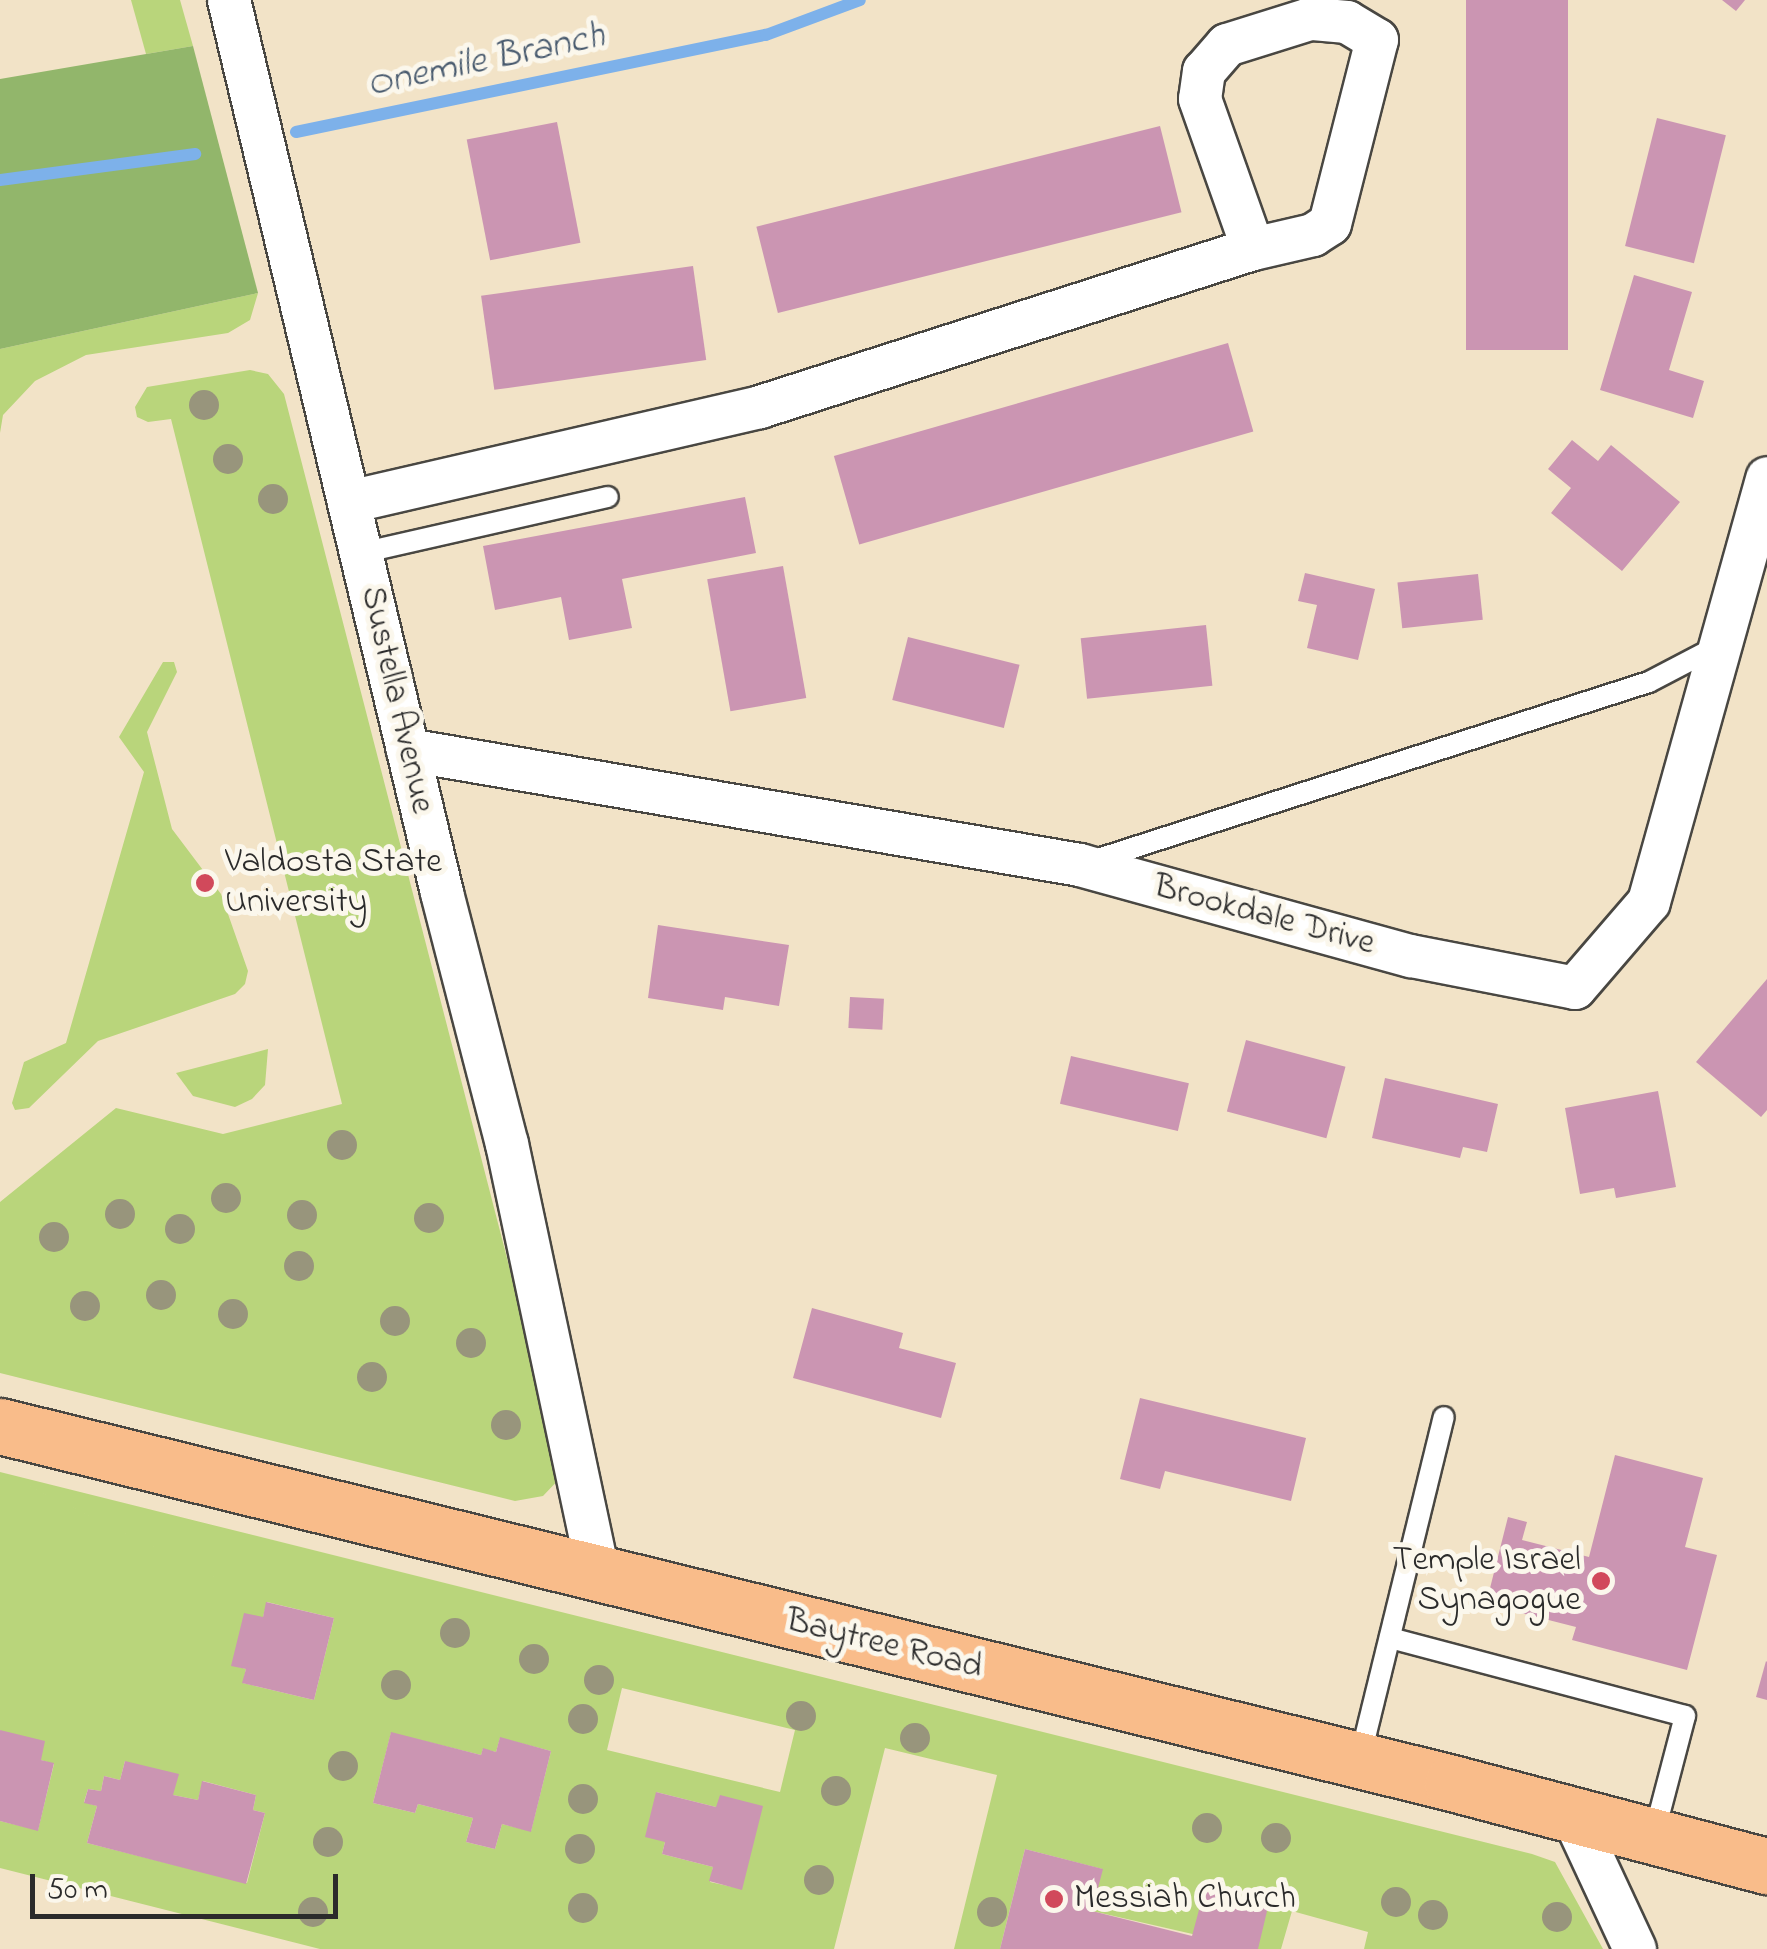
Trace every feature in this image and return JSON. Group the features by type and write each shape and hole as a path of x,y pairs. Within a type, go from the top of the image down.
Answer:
{"main road":[{"name":"Baytree Road","path":"0,1426 1360,1760 1767,1866"}],"street":[{"name":"Sustella Avenue","path":"229,0 408,750 507,1144 599,1576"},
{"path":"349,502 760,407 1253,248 1312,235 1330,224 1377,40 1348,22 1310,19 1227,45 1204,71 1200,99 1253,248"},
{"name":"Brookdale Drive","path":"408,750 1080,865 1412,956 1576,988 1649,902 1767,478"},
{"path":"1572,1814 1635,1949"}],"lane":[{"path":"361,553 608,497"},
{"path":"1080,865 1650,682 1722,644"},
{"path":"1360,1760 1444,1417"},
{"path":"1390,1638 1685,1716 1653,1836"}],"green space":[{"path":"131,0 180,0 193,46 146,54"},
{"path":"193,46 258,293 0,349 0,79"},
{"path":"258,293 250,320 228,333 86,355 35,381 3,415 0,433 0,349"},
{"path":"250,370 268,374 284,394 563,1475 543,1496 515,1501 0,1373 0,1202 116,1108 223,1134 342,1104 171,419 148,422 137,417 135,407 147,387"},
{"path":"163,662 174,662 177,672 147,732 172,829 221,894 248,971 245,984 235,994 98,1041 29,1108 15,1110 12,1103 24,1062 66,1043 144,772 119,737"},
{"path":"268,1049 265,1085 252,1099 235,1107 193,1096 176,1073"},
{"path":"0,1472 1532,1854 1555,1862 1603,1949 1364,1949 1368,1932 1292,1911 1281,1949 1258,1949 1092,1911 1102,1869 1025,1849 1000,1949 954,1949 997,1775 885,1748 834,1949 320,1949 0,1868 0,1821 38,1830 54,1764 41,1760 0,1730","holes":["267,1602 334,1618 314,1700 243,1683 246,1669 232,1665 263,1617","622,1688 795,1730 780,1792 607,1750","391,1733 481,1755 483,1749 496,1752 500,1738 551,1751 531,1831 502,1824 495,1849 466,1842 473,1818 418,1804 415,1813 373,1803","125,1761 173,1795 198,1800 203,1781 256,1795 253,1810 265,1813 247,1883 87,1843 97,1806 84,1802 88,1789 101,1791 104,1776 120,1780","656,1792 716,1807 742,1889 710,1882 713,1867 662,1854 665,1842"]}],"building":[{"path":"1466,0 1568,0 1568,350 1466,350"},
{"path":"1722,0 1745,0 1736,11"},
{"path":"1657,118 1726,135 1694,263 1625,246"},
{"path":"557,122 580,243 490,260 467,140"},
{"path":"1160,126 1182,212 778,313 756,227"},
{"path":"693,266 706,360 494,390 481,296"},
{"path":"1634,275 1692,292 1669,370 1704,381 1693,418 1600,390"},
{"path":"1228,343 1253,431 859,544 834,456"},
{"path":"1572,440 1598,461 1611,445 1680,502 1622,571 1551,513 1571,488 1548,469"},
{"path":"745,497 756,553 622,579 632,628 569,640 561,597 495,610 483,546"},
{"path":"783,566 806,698 730,711 707,579"},
{"path":"1305,573 1375,589 1358,660 1307,648 1317,605 1298,601"},
{"path":"1478,574 1483,620 1402,628 1397,582"},
{"path":"1206,625 1212,686 1087,699 1081,638"},
{"path":"908,637 1020,665 1004,728 892,700"},
{"path":"658,925 789,945 779,1006 725,997 723,1010 648,998"},
{"path":"1767,979 1767,1110 1761,1117 1696,1062"},
{"path":"850,997 884,999 882,1030 848,1028"},
{"path":"1246,1040 1345,1067 1326,1138 1227,1111"},
{"path":"1071,1056 1189,1083 1178,1131 1060,1104"},
{"path":"1385,1078 1498,1104 1487,1152 1463,1147 1460,1158 1372,1138"},
{"path":"1658,1091 1676,1187 1616,1198 1614,1188 1580,1194 1565,1108"},
{"path":"812,1308 903,1333 899,1348 956,1363 941,1418 793,1378"},
{"path":"1140,1398 1306,1438 1291,1501 1165,1471 1160,1489 1120,1479"},
{"name":"Temple Israel Synagogue","path":"1615,1455 1703,1478 1685,1547 1717,1555 1687,1670 1572,1640 1576,1627 1486,1604 1508,1517 1527,1522 1522,1540 1589,1557"},
{"path":"266,1602 334,1618 314,1700 242,1683 246,1669 231,1666 244,1613 263,1617"},
{"path":"1767,1662 1767,1700 1756,1697"},
{"path":"0,1730 45,1741 41,1760 54,1763 38,1831 0,1821"},
{"path":"391,1732 481,1755 483,1748 496,1752 500,1737 551,1751 531,1832 502,1824 495,1849 466,1842 473,1818 418,1804 415,1813 373,1803"},
{"path":"125,1761 179,1774 173,1795 198,1800 202,1781 256,1795 253,1810 265,1813 246,1884 87,1843 97,1806 84,1803 88,1789 101,1791 104,1776 120,1780"},
{"path":"656,1792 716,1807 720,1795 763,1806 742,1890 709,1881 713,1867 662,1854 665,1842 645,1837"},
{"name":"Messiah Church","path":"1025,1849 1103,1869 1092,1911 1192,1936 1204,1891 1268,1907 1258,1949 1000,1949"}],"waterway":[{"name":"Onemile Branch","path":"296,132 766,35 860,0"},
{"name":"Onemile Branch","path":"0,180 195,154"}],"place":[{"name":"Valdosta State University","path":"205,883"},
{"name":"Temple Israel Synagogue","path":"1601,1581"},
{"name":"Messiah Church","path":"1054,1899"}]}
